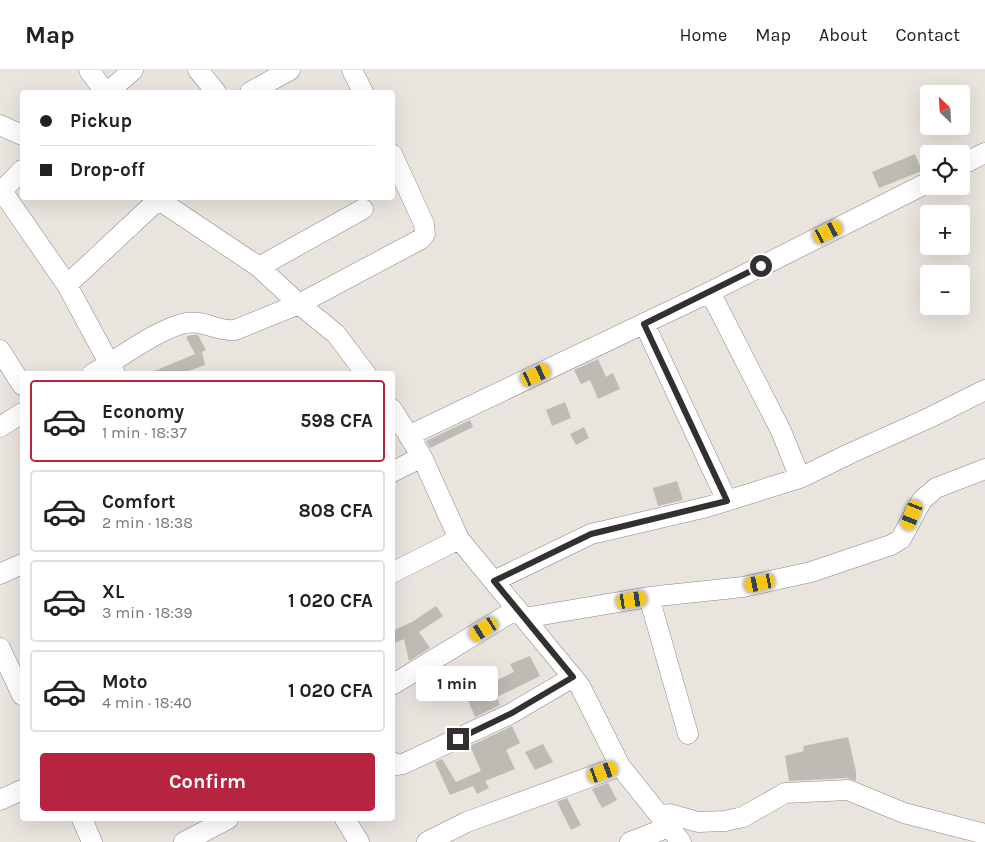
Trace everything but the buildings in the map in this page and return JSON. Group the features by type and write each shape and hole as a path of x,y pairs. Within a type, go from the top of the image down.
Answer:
{"street":[{"path":"89,70 104,90"},
{"path":"108,90 133,70"},
{"path":"198,70 214,90"},
{"path":"352,70 362,90"},
{"path":"253,90 278,73"},
{"path":"0,125 20,134"},
{"path":"970,161 984,156"},
{"path":"20,172 1,192 67,285 113,369 160,333 186,323 204,323 226,331 235,330 299,304 421,239 425,234 424,224 395,161"},
{"path":"410,436 710,292 920,187"},
{"path":"67,285 156,200"},
{"path":"161,200 259,267 299,304 336,334 364,371"},
{"path":"259,267 363,208"},
{"path":"710,292 781,430 800,478"},
{"path":"644,324 727,501"},
{"path":"0,350 20,382"},
{"path":"494,581 591,534 727,501 800,478 985,390"},
{"path":"0,427 20,414"},
{"path":"395,414 422,457 460,540 580,686 620,766 670,832"},
{"path":"395,470 422,457"},
{"path":"395,683 520,613 743,587 811,572 891,545 901,538 922,500 936,488 985,469"},
{"path":"395,572 460,540"},
{"path":"0,574 20,565"},
{"path":"650,597 688,734"},
{"path":"2,659 20,691"},
{"path":"395,764 403,764 512,713 573,677"},
{"path":"427,842 467,822 620,766"},
{"path":"670,832 670,814 698,822 725,821 743,817 785,793 848,790 904,813 985,834"},
{"path":"0,800 20,791"},
{"path":"83,821 92,842"},
{"path":"184,842 224,821"},
{"path":"346,821 359,842"},
{"path":"630,842 670,832"}],"route":[{"path":"458,739 512,713 573,677 494,581 591,534 727,501 644,324 761,266"}]}
